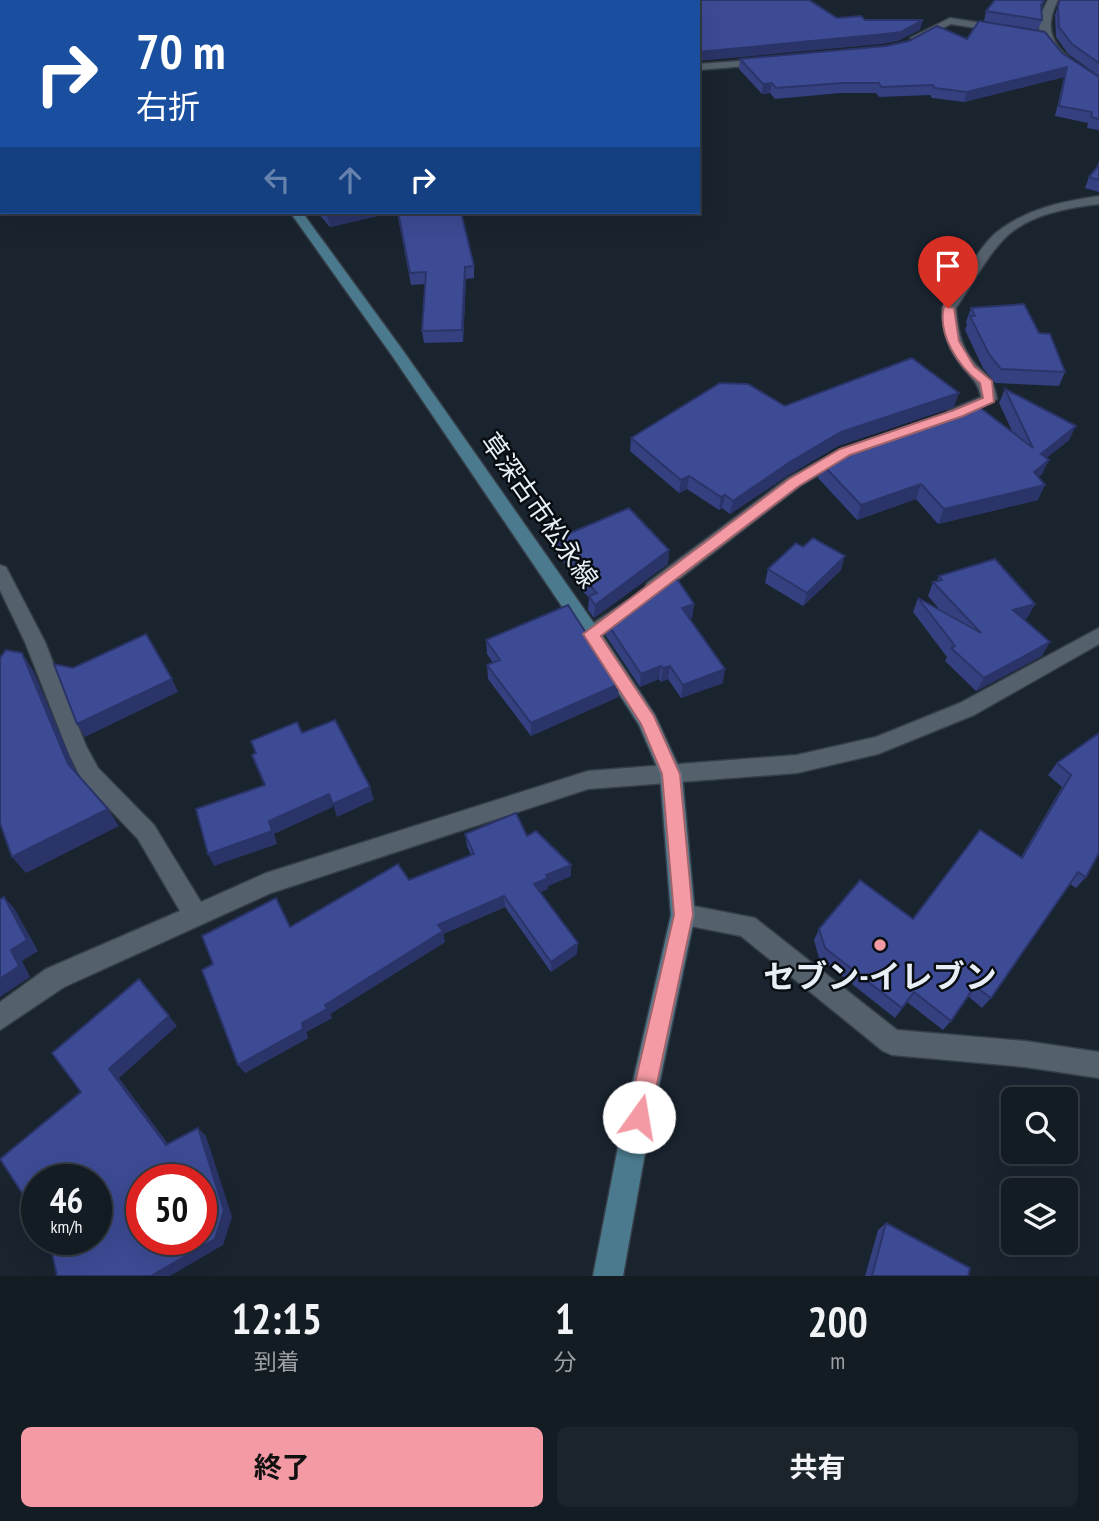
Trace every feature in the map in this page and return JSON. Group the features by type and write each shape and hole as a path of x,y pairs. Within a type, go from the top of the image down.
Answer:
{"main road":[{"name":"草深古市松永線","path":"297,214 399,355 591,634 648,721 671,774 683,915 633,1142 608,1276"}],"street":[{"path":"1053,0 1046,10 1043,26 1052,49 1099,84"},
{"path":"902,46 950,21 1011,31"},
{"path":"1035,35 1047,37"},
{"path":"700,67 774,61"},
{"path":"933,421 989,399 986,381 969,368 953,341 948,308 999,236 1037,213 1058,206 1099,200"},
{"path":"591,634 794,482 858,447"},
{"path":"0,572 36,642 76,748 90,774 146,832 195,914"},
{"path":"0,1017 55,978 266,884 587,780 797,764 878,746 967,709 1099,635"},
{"path":"683,915 747,926 892,1042 1099,1065"}],"building":[{"path":"700,0 809,0 837,18 861,16 865,20 923,20 901,32 700,52"},
{"path":"995,0 1044,0 1041,5 1042,20 986,11"},
{"path":"1060,0 1099,0 1099,63 1072,44 1059,27"},
{"path":"979,21 1045,32 1062,53 1099,77 1099,119 1091,117 1092,112 1059,106 1067,67 967,92 935,88 933,85 881,87 879,83 776,88 772,83 763,84 740,59 886,46 909,41 937,26 967,39"},
{"path":"1099,165 1099,180 1089,177"},
{"path":"398,214 461,214 474,266 465,267 462,330 422,331 426,272 410,273"},
{"path":"1024,304 1039,333 1050,334 1065,372 1001,369 989,354 970,316 975,316 971,308"},
{"path":"912,358 959,393 841,432 790,462 733,501 725,495 721,497 689,476 681,480 631,438 720,383 748,384 785,406"},
{"path":"1005,389 1076,426 1041,454 1049,460 1034,472 1045,485 944,509 921,484 861,505 822,464 856,444 974,403 1033,448"},
{"path":"629,508 669,550 595,605 589,596 597,593 581,575 585,573 556,539"},
{"path":"813,538 845,556 807,593 768,569 796,543 803,547"},
{"path":"995,559 1035,604 1013,610 1050,642 984,678 951,648 955,646 918,598 981,633 933,582 942,580 939,576"},
{"path":"673,573 694,604 682,608 725,669 683,685 670,666 661,666 641,674 607,623"},
{"path":"568,605 619,684 531,723 487,665 500,660 486,640"},
{"path":"146,634 172,679 77,724 54,664 73,668"},
{"path":"6,650 22,653 68,764 108,809 12,857 0,823 0,658"},
{"path":"335,720 370,787 333,804 329,794 269,821 272,831 208,854 196,809 265,785 252,755 256,753 251,741 297,722 302,733"},
{"path":"1099,733 1099,853 1086,877 1078,872 991,998 975,986 951,1021 914,992 902,1008 825,948 819,929 860,880 913,919 980,830 1022,858 1071,775 1057,763"},
{"path":"516,813 527,836 536,831 571,865 546,875 548,878 534,884 578,943 551,962 504,896 438,925 443,931 325,1005 327,1009 302,1023 303,1029 238,1065 202,970 213,964 202,936 276,898 290,927 398,864 409,880 474,854 465,834"},
{"path":"4,897 27,940 11,950 19,966 0,979 0,899"},
{"path":"139,979 169,1016 109,1069 166,1145 198,1128 209,1164 126,1164 126,1255 187,1255 151,1276 57,1276 52,1255 112,1255 112,1164 21,1164 21,1191 0,1159 81,1092 52,1053"},
{"path":"217,1188 224,1210 217,1233"},
{"path":"886,1223 970,1268 968,1276 872,1276"}],"place":[{"name":"セブン-イレブン","path":"880,945"}],"route":[{"path":"639,1117 683,915 671,774 648,721 591,634 794,482 845,452 959,413 989,399 986,381 969,368 953,341 948,308"}]}
